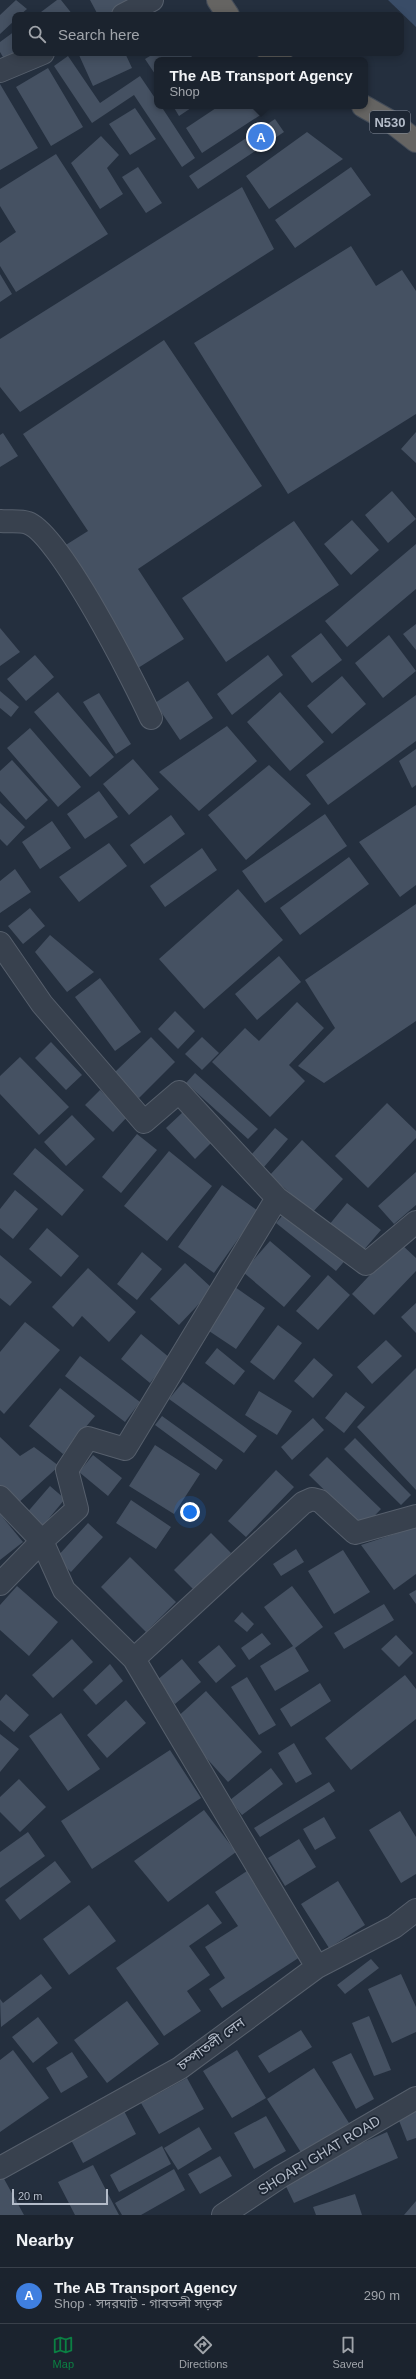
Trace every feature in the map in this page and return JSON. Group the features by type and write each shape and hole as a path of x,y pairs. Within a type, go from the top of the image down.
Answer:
{"highway":[{"path":"218,0 226,12"},
{"name":"N530","path":"368,109 393,123 416,141"}],"street":[{"path":"129,12 152,0"},
{"path":"0,71 36,56"},
{"path":"0,521 28,523 47,538 79,585 134,681 151,718"},
{"path":"0,943 42,1004 144,1122 179,1092 277,1198 366,1264 416,1222"},
{"path":"0,1584 77,1508 67,1470 88,1438 125,1449 277,1198"},
{"path":"0,1497 42,1541 64,1590 134,1658 316,1967"},
{"path":"134,1658 303,1503 312,1499 320,1501 354,1533 416,1516"},
{"name":"চম্পাতলী লেন","path":"0,2168 180,2068 316,1967 394,1926 416,1910"},
{"name":"SHOARI GHAT ROAD","path":"223,2215 280,2177 416,2098"}],"water":[{"path":"388,0 416,0 416,27 404,15 404,12 400,12"}],"building":[{"path":"16,0 27,9 24,12 12,12 12,23 0,34 0,15"},
{"path":"57,0 61,0 71,12 41,12"},
{"path":"90,0 134,0 112,12 96,12"},
{"path":"12,33 12,56 6,62 0,52 0,42"},
{"path":"68,56 100,103 140,76 154,97 154,109 163,109 195,158 182,167 134,95 92,123 54,66"},
{"path":"79,56 126,56 132,68 93,86"},
{"path":"150,56 192,57 154,57 154,72 145,59"},
{"path":"48,68 83,127 51,146 16,87"},
{"path":"0,84 38,148 0,170"},
{"path":"135,108 156,139 130,155 109,124"},
{"path":"175,109 190,109 179,116"},
{"path":"214,109 262,109 265,112 202,153 186,128"},
{"path":"275,119 284,132 198,189 189,176"},
{"path":"307,132 343,159 269,209 246,176"},
{"path":"101,136 119,155 107,168 123,194 100,209 71,163"},
{"path":"56,154 108,234 16,292 0,266 0,243 16,232 0,206 0,189"},
{"path":"138,167 162,203 146,213 122,177"},
{"path":"351,167 371,195 295,248 275,220"},
{"path":"242,187 274,249 20,412 0,387 0,339"},
{"path":"351,246 376,286 402,270 416,291 416,414 288,494 194,343"},
{"path":"0,274 12,294 0,302"},
{"path":"164,340 262,486 138,569 184,639 138,668 61,548 88,531 23,434"},
{"path":"416,432 416,463 401,449"},
{"path":"3,433 18,456 0,467 0,435"},
{"path":"392,491 416,519 388,543 365,515"},
{"path":"352,520 379,550 351,575 324,544"},
{"path":"294,521 339,585 226,662 182,598"},
{"path":"416,544 416,589 347,647 325,621"},
{"path":"416,624 416,650 403,634"},
{"path":"0,628 20,652 0,666"},
{"path":"321,633 342,660 312,683 291,656"},
{"path":"389,635 416,671 383,698 355,663"},
{"path":"35,655 54,677 26,701 7,679"},
{"path":"268,655 283,675 232,715 217,694"},
{"path":"342,676 366,704 332,734 307,706"},
{"path":"188,681 213,718 180,740 155,703"},
{"path":"0,691 19,707 11,717 0,708"},
{"path":"58,692 114,757 90,777 34,712"},
{"path":"280,692 324,742 290,771 247,722"},
{"path":"99,693 131,744 116,754 83,702"},
{"path":"416,695 416,741 328,805 306,775"},
{"path":"227,726 257,761 199,811 159,772"},
{"path":"30,728 81,787 58,807 7,748"},
{"path":"416,749 416,785 412,788 399,761"},
{"path":"133,759 159,789 129,815 103,784"},
{"path":"12,760 48,800 26,820 0,791 0,771"},
{"path":"269,765 311,804 246,860 208,815"},
{"path":"99,791 118,817 85,839 67,814"},
{"path":"0,803 25,827 7,846 0,839"},
{"path":"416,805 416,885 400,897 359,842"},
{"path":"325,814 347,846 265,903 242,871"},
{"path":"171,815 185,834 144,864 130,845"},
{"path":"52,821 71,848 40,869 22,842"},
{"path":"109,843 127,866 79,902 59,877"},
{"path":"202,848 217,870 165,907 150,886"},
{"path":"349,857 369,884 300,935 280,908"},
{"path":"15,869 31,892 0,913 0,881"},
{"path":"238,889 283,940 204,1009 159,959"},
{"path":"416,904 416,1021 324,1083 298,1066 335,1028 305,980"},
{"path":"30,908 45,926 23,944 8,926"},
{"path":"50,935 94,972 67,992 35,952"},
{"path":"279,956 301,982 257,1020 235,994"},
{"path":"100,978 141,1032 115,1051 75,997"},
{"path":"297,1002 324,1028 289,1065 305,1081 270,1117 212,1062 245,1028 259,1041"},
{"path":"175,1011 195,1031 178,1049 158,1029"},
{"path":"151,1037 175,1062 139,1098 114,1073"},
{"path":"202,1037 219,1053 202,1070 185,1054"},
{"path":"51,1042 82,1075 66,1090 35,1058"},
{"path":"20,1057 69,1107 39,1135 0,1094 0,1076"},
{"path":"195,1073 258,1129 248,1139 186,1083"},
{"path":"100,1090 128,1116 113,1132 85,1105"},
{"path":"387,1103 416,1131 416,1138 368,1188 335,1156"},
{"path":"183,1112 212,1142 195,1159 166,1128"},
{"path":"72,1115 95,1139 66,1166 44,1142"},
{"path":"275,1128 288,1139 264,1167 251,1155"},
{"path":"137,1134 157,1150 121,1193 102,1177"},
{"path":"302,1140 343,1179 312,1213 270,1175"},
{"path":"35,1148 84,1190 62,1216 13,1174"},
{"path":"169,1151 212,1186 167,1241 124,1206"},
{"path":"416,1172 416,1205 394,1224 378,1206"},
{"path":"222,1185 258,1211 214,1273 178,1247"},
{"path":"15,1190 38,1209 13,1239 0,1228 0,1209"},
{"path":"347,1203 381,1230 362,1252 329,1225"},
{"path":"288,1209 348,1257 336,1271 276,1223"},
{"path":"47,1228 79,1256 61,1277 29,1249"},
{"path":"270,1241 311,1276 284,1307 243,1272"},
{"path":"400,1243 416,1258 416,1271 374,1315 352,1294"},
{"path":"142,1252 162,1269 137,1300 117,1284"},
{"path":"0,1255 32,1282 10,1306 0,1298"},
{"path":"185,1263 213,1289 179,1325 150,1299"},
{"path":"88,1268 136,1312 109,1342 82,1316 73,1327 52,1307"},
{"path":"328,1275 350,1295 318,1330 296,1311"},
{"path":"235,1287 265,1308 236,1349 206,1329"},
{"path":"416,1303 416,1333 401,1317"},
{"path":"25,1322 60,1350 4,1414 0,1410 0,1352"},
{"path":"278,1325 302,1343 274,1380 250,1362"},
{"path":"141,1334 170,1358 150,1383 121,1359"},
{"path":"386,1340 402,1356 372,1384 357,1367"},
{"path":"217,1348 245,1371 234,1385 205,1363"},
{"path":"80,1356 140,1402 125,1422 65,1376"},
{"path":"314,1358 333,1375 313,1398 294,1381"},
{"path":"416,1368 416,1490 357,1427"},
{"path":"183,1382 257,1436 244,1453 169,1399"},
{"path":"60,1388 95,1416 63,1454 29,1426"},
{"path":"259,1391 292,1411 277,1435 245,1415"},
{"path":"346,1392 365,1407 344,1433 325,1418"},
{"path":"162,1416 223,1460 216,1470 155,1425"},
{"path":"313,1418 324,1430 292,1460 281,1447"},
{"path":"0,1437 20,1456 34,1447 59,1466 17,1504 0,1487"},
{"path":"355,1438 411,1495 401,1505 344,1449"},
{"path":"155,1445 200,1474 174,1514 129,1486"},
{"path":"93,1455 122,1478 108,1496 79,1472"},
{"path":"327,1457 381,1509 363,1528 309,1475"},
{"path":"276,1470 294,1487 246,1537 228,1521"},
{"path":"50,1486 65,1499 41,1528 25,1515"},
{"path":"131,1500 171,1527 156,1549 116,1523"},
{"path":"0,1514 23,1542 0,1560"},
{"path":"88,1523 103,1537 71,1572 56,1558"},
{"path":"416,1527 416,1574 394,1590 361,1545"},
{"path":"211,1533 231,1553 195,1591 174,1570"},
{"path":"296,1549 304,1562 281,1576 273,1564"},
{"path":"343,1550 370,1592 334,1614 308,1571"},
{"path":"130,1557 176,1602 146,1632 101,1587"},
{"path":"17,1586 58,1622 29,1656 0,1630 0,1605"},
{"path":"292,1586 323,1627 295,1648 309,1671 275,1691 260,1666 293,1646 264,1607"},
{"path":"416,1590 416,1604 409,1594"},
{"path":"384,1604 394,1620 344,1649 334,1633"},
{"path":"242,1612 254,1624 247,1632 234,1621"},
{"path":"262,1633 271,1644 249,1660 241,1648"},
{"path":"396,1635 413,1653 399,1667 381,1649"},
{"path":"72,1639 93,1662 53,1698 32,1675"},
{"path":"219,1645 236,1666 216,1683 198,1662"},
{"path":"182,1659 201,1682 175,1704 156,1681"},
{"path":"110,1664 123,1681 96,1705 83,1690"},
{"path":"405,1675 416,1689 416,1719 351,1770 325,1738"},
{"path":"247,1677 276,1725 259,1735 231,1687"},
{"path":"320,1683 331,1701 291,1727 280,1709"},
{"path":"206,1691 262,1752 228,1782 173,1721"},
{"path":"6,1694 29,1715 14,1732 0,1720 0,1701"},
{"path":"126,1700 146,1723 107,1758 87,1735"},
{"path":"61,1713 100,1769 68,1791 29,1736"},
{"path":"0,1734 19,1749 0,1772"},
{"path":"294,1743 312,1774 296,1783 278,1753"},
{"path":"170,1750 201,1798 92,1869 61,1821"},
{"path":"271,1768 283,1784 242,1815 230,1800"},
{"path":"19,1779 46,1807 20,1832 0,1812 0,1797"},
{"path":"329,1782 335,1791 260,1837 254,1828"},
{"path":"204,1810 236,1852 168,1902 134,1861"},
{"path":"400,1811 416,1837 416,1874 401,1883 369,1830"},
{"path":"324,1817 336,1838 315,1850 303,1829"},
{"path":"28,1832 45,1856 0,1888 0,1852"},
{"path":"299,1839 316,1867 285,1886 268,1858"},
{"path":"55,1861 71,1882 20,1920 5,1900"},
{"path":"247,1871 303,1955 222,2008 209,1989 225,1978 205,1947 238,1926 215,1892"},
{"path":"338,1881 365,1925 329,1948 301,1904"},
{"path":"208,1904 222,1923 189,1946 210,1975 187,1991 201,2011 164,2036 116,1968"},
{"path":"89,1905 116,1941 69,1975 43,1939"},
{"path":"371,1959 379,1968 345,1994 337,1985"},
{"path":"41,1974 52,1988 1,2027 0,1999 3,2003"},
{"path":"401,1974 416,2007 416,2032 392,2043 368,1989"},
{"path":"127,2001 159,2044 107,2083 74,2040"},
{"path":"369,2016 391,2070 374,2076 352,2023"},
{"path":"38,2017 58,2043 33,2063 12,2037"},
{"path":"301,2030 312,2047 269,2073 258,2056"},
{"path":"13,2050 49,2098 0,2132 0,2060"},
{"path":"237,2050 266,2098 232,2118 203,2071"},
{"path":"72,2052 88,2077 61,2093 46,2068"},
{"path":"351,2053 374,2099 356,2109 332,2062"},
{"path":"314,2068 349,2123 302,2154 267,2099"},
{"path":"187,2078 204,2109 159,2134 141,2103"},
{"path":"123,2109 136,2134 83,2163 70,2138"},
{"path":"416,2111 416,2138 407,2141 398,2118"},
{"path":"266,2116 286,2151 254,2169 234,2133"},
{"path":"199,2127 212,2149 178,2170 164,2148"},
{"path":"387,2132 398,2158 294,2203 282,2178"},
{"path":"162,2146 171,2164 119,2192 110,2175"},
{"path":"220,2156 232,2176 200,2194 188,2174"},
{"path":"93,2165 119,2215 75,2215 58,2182"},
{"path":"174,2169 185,2190 141,2215 122,2215 115,2203"},
{"path":"3,2177 24,2215 0,2215 0,2179"},
{"path":"355,2194 362,2215 316,2215 313,2207"},
{"path":"416,2201 416,2215 404,2215"}],"place":[{"name":"The AB Transport Agency","path":"261,137"}]}
